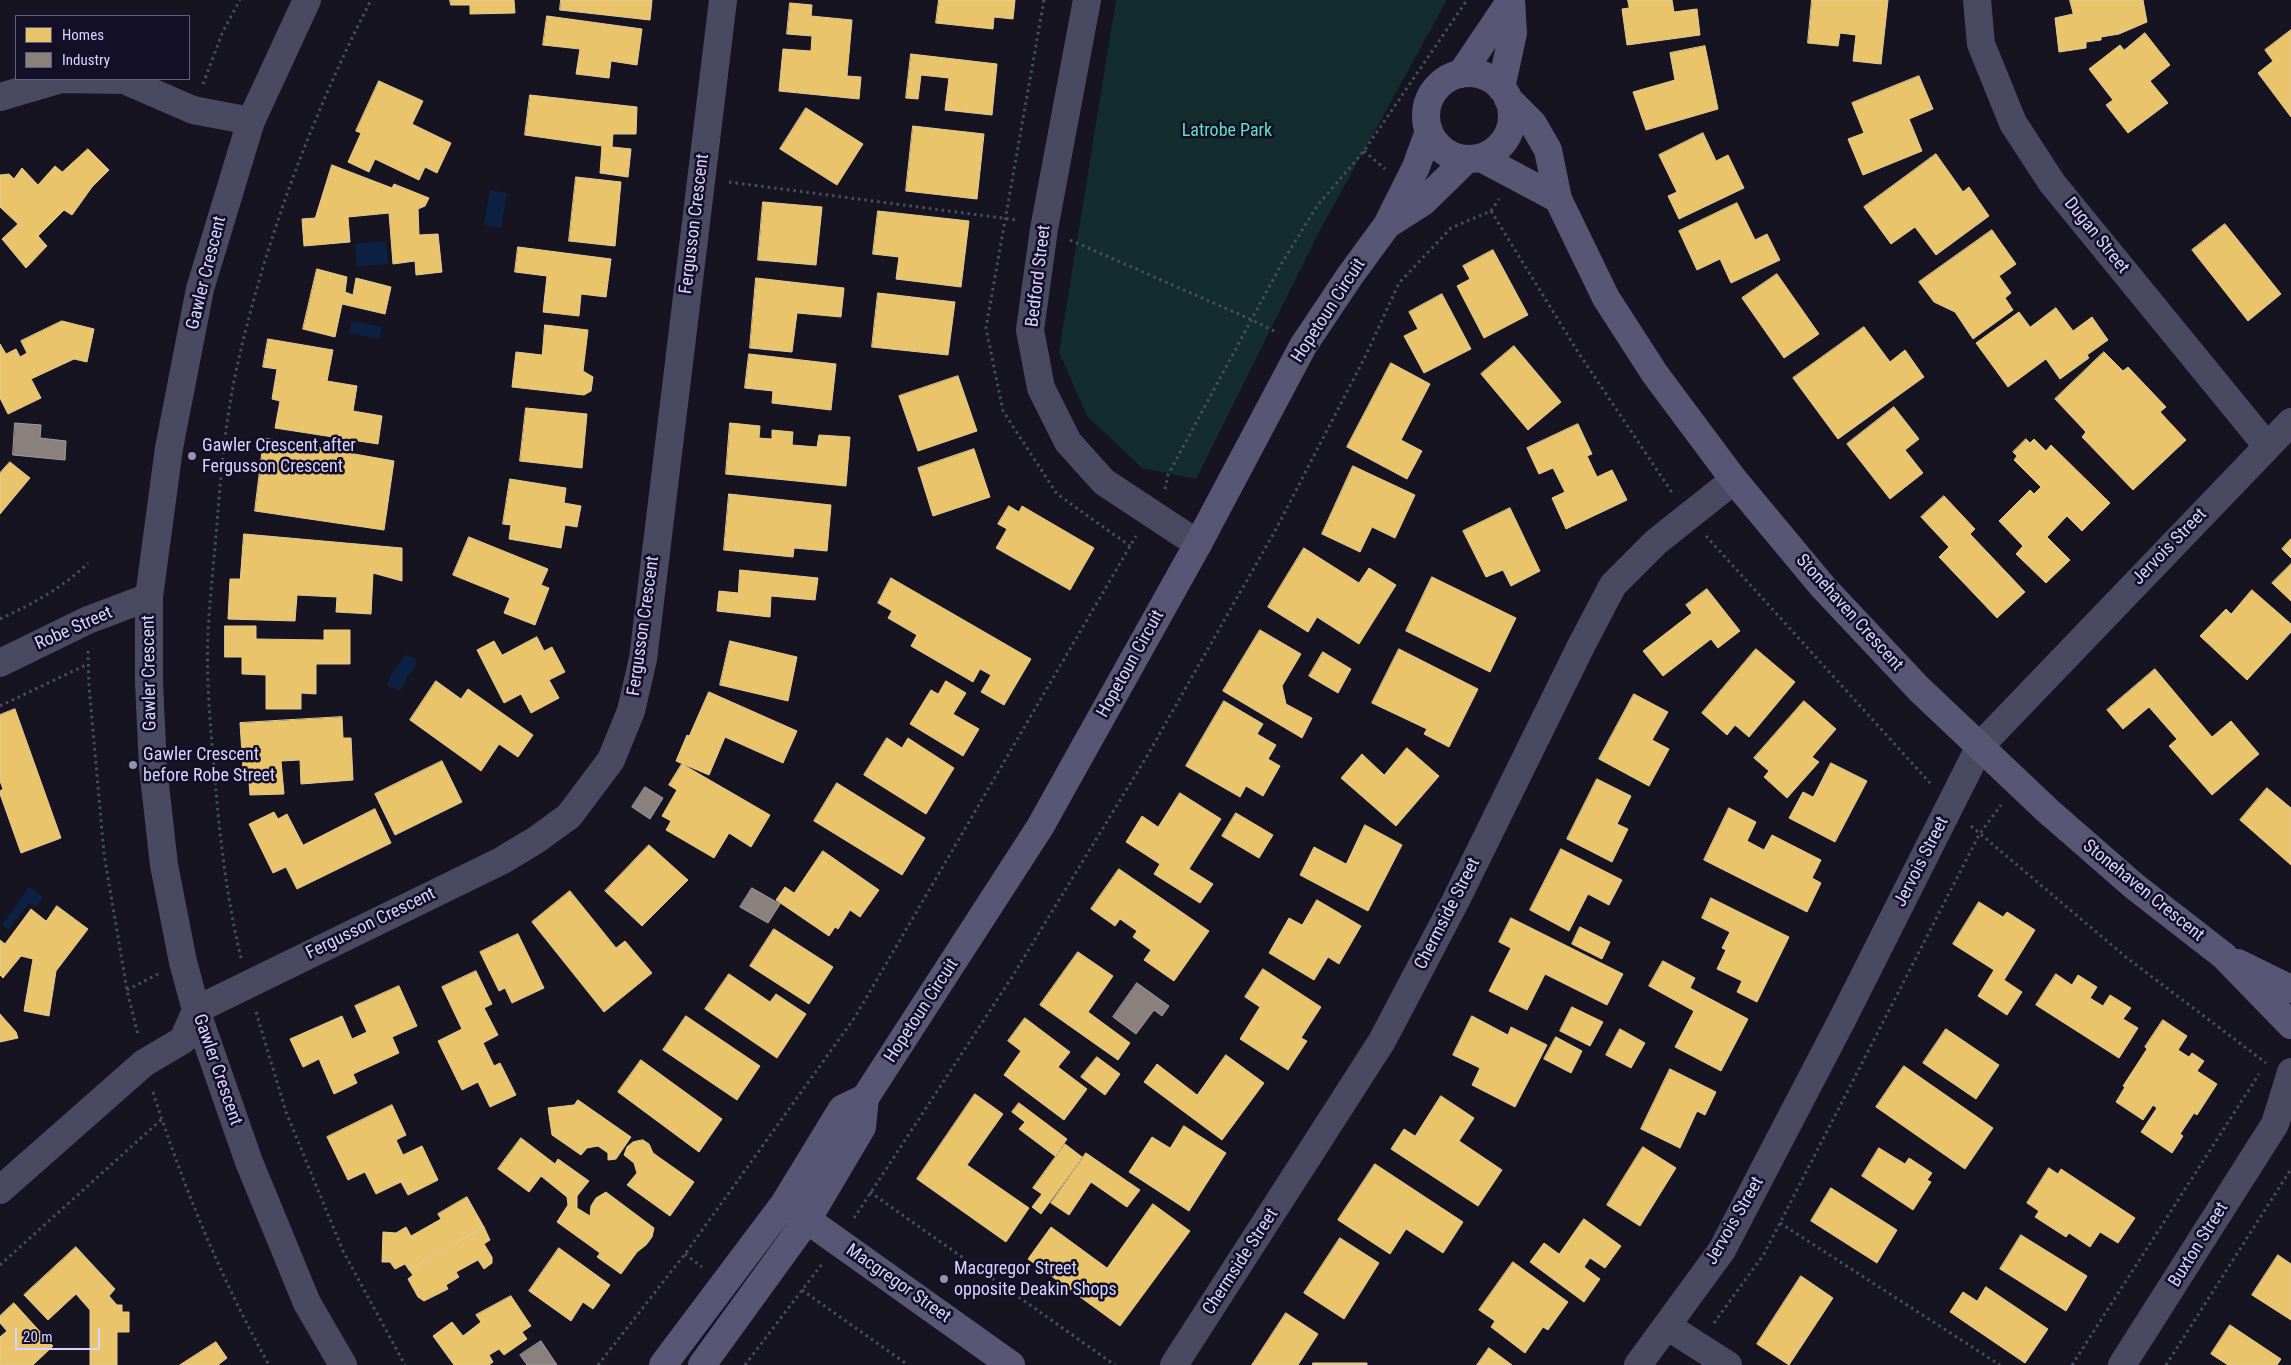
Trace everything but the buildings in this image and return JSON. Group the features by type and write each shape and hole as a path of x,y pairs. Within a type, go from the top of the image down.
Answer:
{"main road":[{"path":"1460,74 1511,0"},
{"path":"1505,94 1513,33 1511,0"},
{"path":"1460,74 1476,74 1490,78 1505,94 1512,113 1510,128 1504,141 1494,151 1474,158 1454,157 1444,151 1435,142 1429,131 1426,116 1429,99 1437,86 1449,78 1460,74"},
{"name":"Stonehaven Crescent","path":"1505,94 1533,124 1548,150 1558,200 1606,298 1655,374 1734,480 1823,588 1918,689 2017,782 2134,886 2224,956 2291,1025"},
{"name":"Hopetoun Circuit","path":"702,1365 806,1220 862,1127 865,1098 1040,827 1198,544 1304,346 1349,277 1387,225 1416,167 1429,131"},
{"path":"1474,158 1558,200"},
{"name":"Hopetoun Circuit","path":"1387,225 1422,202 1474,158"},
{"name":"Stonehaven Crescent","path":"2224,956 2291,989"},
{"path":"663,1365 784,1204 842,1109 865,1098"},
{"name":"Macgregor Street","path":"784,1204 1011,1365"}],"street":[{"name":"Gawler Crescent","path":"307,0 251,122 200,289 169,448 149,597 149,683 153,767 164,865 183,962 196,1010 249,1162 307,1303 344,1365"},
{"name":"Fergusson Crescent","path":"196,1010 501,861 536,840 569,816 611,760 631,711 642,659 723,0"},
{"name":"Bedford Street","path":"1087,0 1044,228 1030,330 1041,388 1068,442 1104,482 1198,544"},
{"name":"Dugan Street","path":"1977,0 1981,44 2013,123 2052,182 2267,446"},
{"path":"0,97 58,80"},
{"path":"124,80 193,110 251,122"},
{"name":"Jervois Street","path":"1638,1365 1722,1250 1843,1018 1980,746 2291,422"},
{"name":"Chermside Street","path":"1174,1365 1382,1041 1613,585 1656,542 1734,480"},
{"name":"Robe Street","path":"0,664 88,620 149,597"},
{"path":"0,1190 144,1063 183,1040 196,1010"},
{"name":"Buxton Street","path":"2122,1365 2283,1117 2282,1071"},
{"path":"1668,1326 1728,1365"}],"path":[{"path":"193,110 223,31 240,0"},
{"path":"371,0 314,122 286,193 262,270 237,364 222,461 208,634 209,714 225,875 247,985 286,1112 339,1242 404,1365"},
{"path":"598,1365 685,1254 855,1017 1150,513 1164,494 1168,475 1250,319 1283,261 1318,206 1364,151 1467,0"},
{"path":"700,179 1026,221 1250,319 1304,346"},
{"path":"745,1365 839,1242 1012,977 1147,756 1275,531 1366,356 1399,283 1451,228 1491,211 1578,352 1688,517 1950,805 1979,834 2127,958 2282,1071 2072,1365"},
{"path":"0,619 32,604 68,582 88,563"},
{"path":"88,620 88,664 104,854 127,990 144,1063 183,1178 248,1327 269,1365"},
{"path":"0,706 88,664"},
{"path":"1698,1346 1764,1254 1979,834 2017,782"},
{"path":"240,953 248,954"},
{"path":"127,990 183,962"},
{"path":"0,1265 162,1119"},
{"path":"2166,1365 2291,1169"},
{"path":"870,1192 1115,1365"},
{"path":"1780,1223 2000,1365"},
{"path":"802,1290 908,1365"}],"green space":[{"name":"Latrobe Park","path":"1116,0 1447,0 1319,232 1196,479 1142,468 1087,416 1059,352"}],"water":[{"path":"490,190 507,193 501,228 484,225"},
{"path":"386,241 388,264 357,267 355,244"},
{"path":"352,321 382,327 379,339 349,333"},
{"path":"406,654 415,659 417,664 407,677 400,691 387,685 391,675"},
{"path":"29,887 43,897 36,907 29,903 8,930 2,925"}],"place":[{"name":"Gawler Crescent after Fergusson Crescent","path":"192,456"},
{"name":"Gawler Crescent before Robe Street","path":"133,765"},
{"name":"Macgregor Street opposite Deakin Shops","path":"944,1279"}]}
